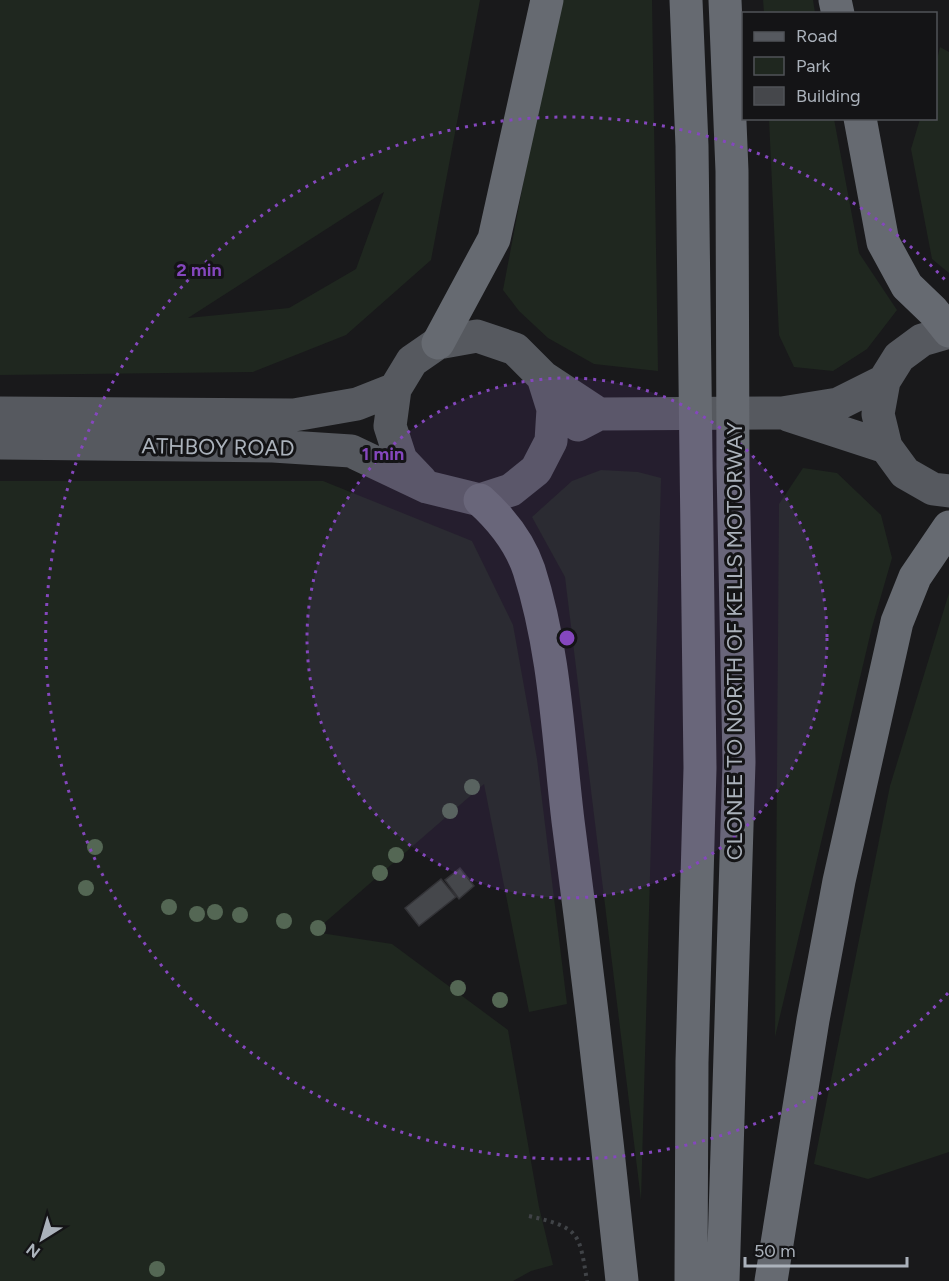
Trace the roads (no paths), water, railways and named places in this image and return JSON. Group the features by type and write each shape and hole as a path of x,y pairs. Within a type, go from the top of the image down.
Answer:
{"highway":[{"path":"438,343 494,239 547,0"},
{"name":"CLONEE TO NORTH OF KELLS MOTORWAY","path":"686,0 692,146 700,768 692,1062 691,1281"},
{"name":"CLONEE TO NORTH OF KELLS MOTORWAY","path":"723,1281 740,762 733,467 732,171 725,0"},
{"path":"860,120 883,242 907,286 933,311 949,331"},
{"path":"480,500 497,515 528,568 549,652 597,1047 622,1281"},
{"path":"771,1281 813,1020 839,880 897,622 915,577 949,527"}],"main road":[{"path":"949,331 922,340 899,357 884,381 878,414 886,447 905,473 933,489 949,491"},
{"path":"427,487 401,460 390,426 394,389 412,362 438,343 477,336 516,349 543,377 598,414"},
{"path":"480,500 511,490 536,470 551,441 553,409 543,377"},
{"path":"551,441 598,414 782,413 838,404 884,381"},
{"name":"ATHBOY ROAD","path":"0,412 294,415 357,405 394,389"},
{"path":"782,413 886,447"},
{"name":"ATHBOY ROAD","path":"0,443 273,446 351,451 427,487 480,500"}]}
